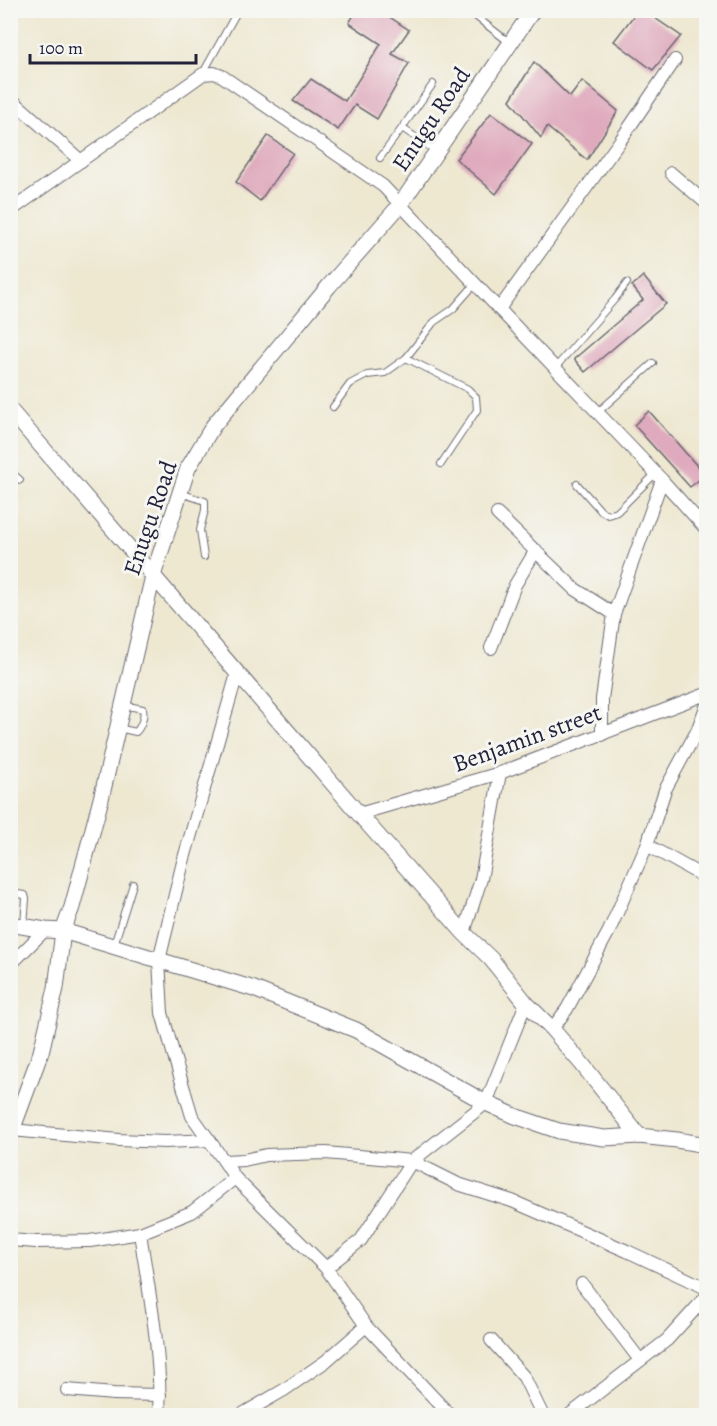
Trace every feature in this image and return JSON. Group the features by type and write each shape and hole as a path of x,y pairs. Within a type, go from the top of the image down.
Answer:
{"street":[{"name":"Enugu Road","path":"11,1133 41,1052 56,988 63,931 72,907 118,728 153,576 188,468 213,426 328,286 400,205 533,10"},
{"path":"499,309 607,160 675,60"},
{"path":"10,211 203,74 214,73 222,76 383,186 704,522"},
{"path":"10,98 81,161"},
{"path":"671,173 706,203"},
{"path":"11,412 359,814 464,933 491,959 526,1003 552,1029 639,1136"},
{"path":"602,735 602,699 614,614 659,476"},
{"path":"496,514 575,589 614,614"},
{"path":"491,648 515,585 536,550"},
{"path":"237,674 183,862 159,960 162,1012 174,1056 192,1116 235,1178 326,1268 366,1326 451,1416"},
{"name":"Benjamin street","path":"359,814 500,773 706,694"},
{"path":"552,1029 567,1009 609,931 647,845 665,790 697,731 706,707"},
{"path":"464,933 481,879 500,773"},
{"path":"647,845 706,878"},
{"path":"14,924 63,931 254,989 356,1030 486,1103 559,1131 604,1138 639,1136 706,1145"},
{"path":"10,965 45,930"},
{"path":"326,1268 361,1240 412,1161 486,1103 526,1003"},
{"path":"11,1133 165,1142 210,1140"},
{"path":"224,1161 244,1160 266,1155 326,1153 412,1161 458,1184 512,1201 706,1288"},
{"path":"10,1240 90,1241 140,1233 192,1212 235,1178"},
{"path":"140,1233 153,1324 160,1395 159,1416"},
{"path":"582,1284 640,1360"},
{"path":"568,1416 667,1340 706,1297"},
{"path":"239,1416 284,1390 326,1361 366,1326"},
{"path":"491,1340 524,1377 543,1416"},
{"path":"67,1390 160,1395"}],"lane":[{"path":"203,74 238,10"},
{"path":"466,10 511,43"},
{"path":"380,158 433,84"},
{"path":"402,128 437,151"},
{"path":"555,368 627,283"},
{"path":"333,407 350,384 367,375 385,374 406,358 434,322 453,309 475,284"},
{"path":"406,358 468,389 476,397 477,410 441,464"},
{"path":"598,412 653,363"},
{"path":"10,471 20,480"},
{"path":"577,484 601,511 608,515 617,512 659,476"},
{"path":"180,493 205,501 200,530 204,557"},
{"path":"118,728 136,732 139,730 144,714 143,709 123,705"},
{"path":"114,946 133,884"},
{"path":"10,893 25,895 26,898 14,924"}],"building":[{"path":"357,10 379,10 409,30 392,54 409,63 377,119 355,105 338,130 293,101 311,79 345,101 381,44 349,23"},
{"path":"638,10 643,10 681,36 653,70 614,41"},
{"path":"534,62 570,97 582,81 618,111 587,160 547,127 541,138 510,100"},
{"path":"491,113 532,144 496,194 456,159"},
{"path":"268,136 293,153 260,201 236,182"},
{"path":"643,276 666,304 585,372 574,359 643,300 632,286"},
{"path":"649,411 705,475 690,487 634,425"}]}
